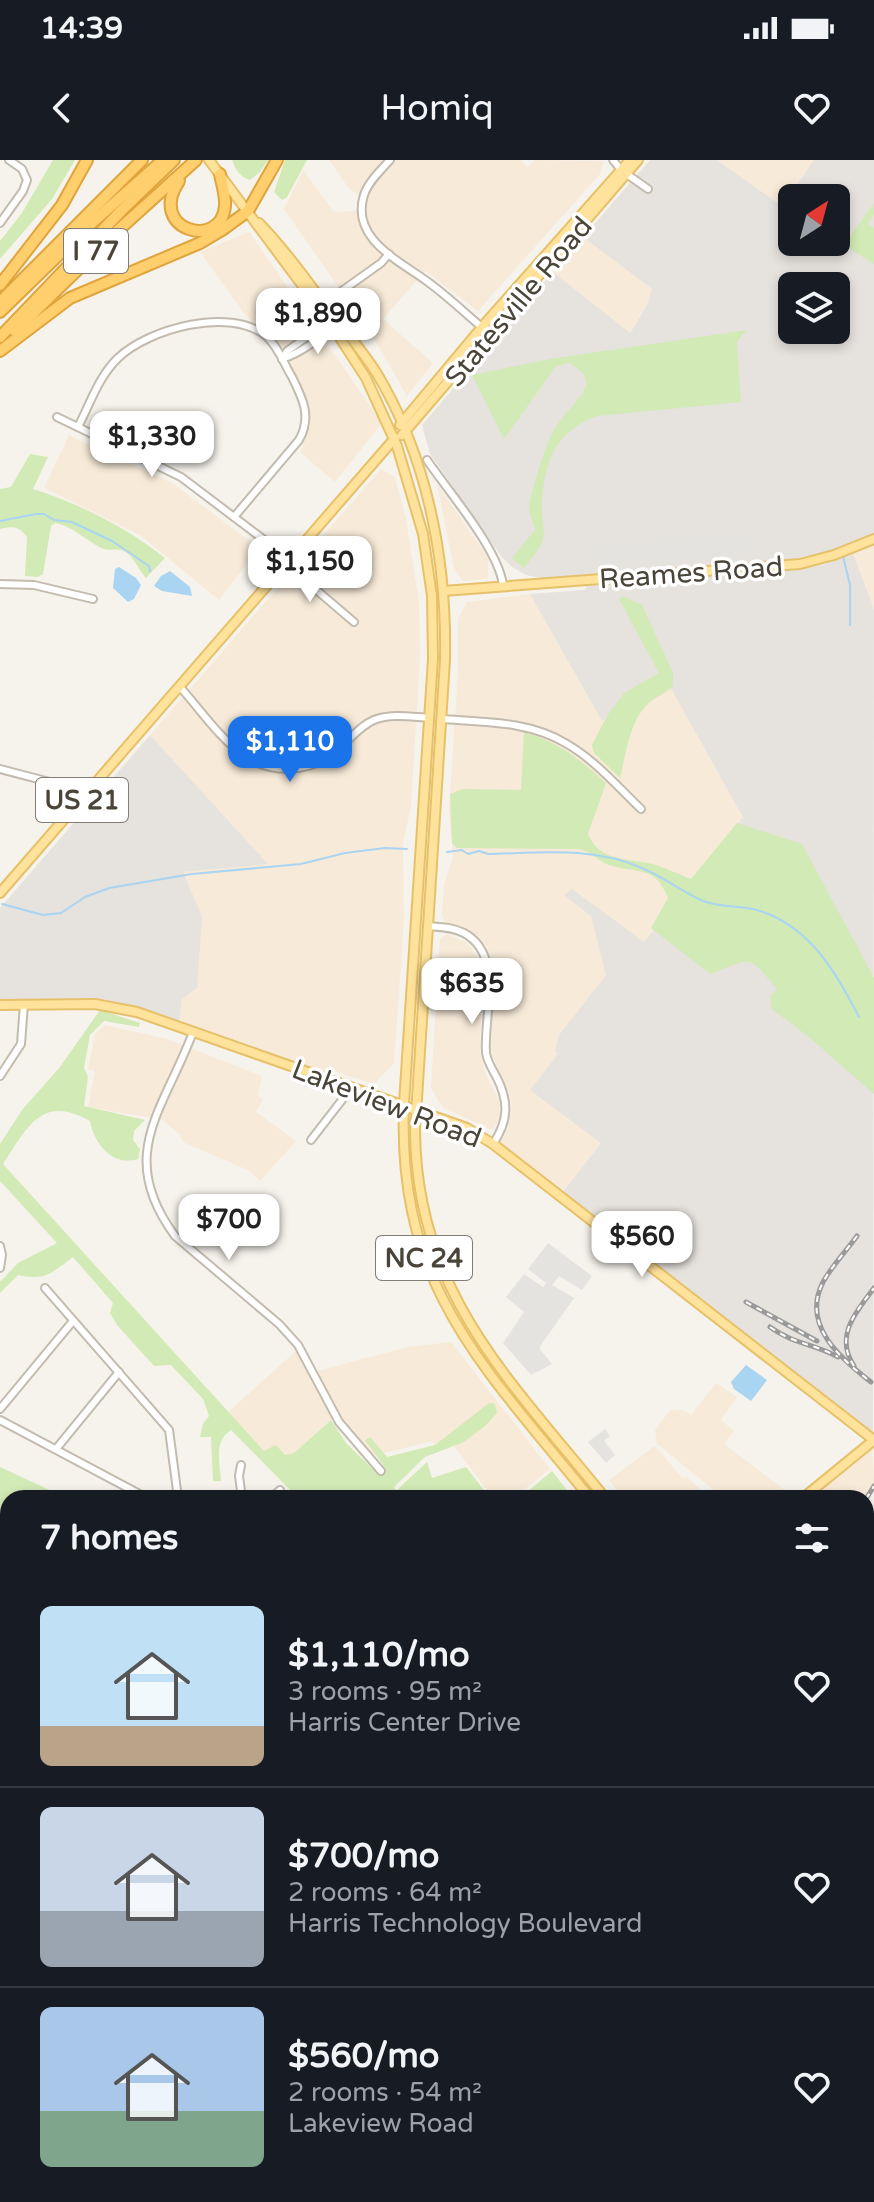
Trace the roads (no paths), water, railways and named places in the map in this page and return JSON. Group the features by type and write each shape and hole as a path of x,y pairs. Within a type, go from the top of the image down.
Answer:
{"highway":[{"path":"0,285 62,205 87,160"},
{"name":"I 77","path":"0,302 142,160"},
{"name":"I 77","path":"0,312 85,229 163,160"},
{"name":"I 77","path":"0,337 174,160"},
{"path":"0,349 70,298 205,240 248,211 277,160"},
{"path":"193,163 173,190 170,206 176,221 191,230 209,229 223,215 225,198 214,167"},
{"name":"I 77","path":"0,349 96,251 193,163"}],"main road":[{"name":"Statesville Road","path":"0,893 394,439 401,423 486,330 511,308 624,172 630,160"},
{"name":"Statesville Road","path":"394,439 406,433 525,279 638,160"},
{"name":"NC 24","path":"214,167 273,237 376,372 406,433 432,516 443,591 445,660 416,1108 415,1157 423,1214 441,1269 466,1319 599,1490"},
{"name":"NC 24","path":"248,211 267,242 331,324 366,378 394,439 416,503 427,557 433,612 430,718 404,1104 405,1176 420,1248 453,1322 483,1365 584,1490"},
{"path":"511,308 510,304 525,279 530,279 522,295"},
{"path":"416,503 428,538 437,583 443,591"},
{"name":"Reames Road","path":"443,591 800,564 874,539"},
{"name":"Lakeview Road","path":"0,1005 111,1006 137,1012 467,1128 493,1144 874,1440"},
{"path":"420,1248 454,1312 466,1319"},
{"path":"453,1322 463,1328 514,1384"},
{"path":"813,1490 874,1440"}],"street":[{"path":"0,223 23,191 27,180 22,169 9,160"},
{"path":"390,160 365,194 362,209 365,227 371,238 486,330"},
{"path":"613,160 648,189"},
{"path":"325,303 389,254"},
{"path":"78,427 112,364 129,348 157,333 213,323 242,325 265,336 282,359 305,404 305,426 299,440 234,517"},
{"path":"282,359 303,348 328,330 331,324"},
{"path":"57,417 176,474 267,542 287,564 354,622"},
{"path":"427,460 492,554 503,586"},
{"path":"0,584 34,585 93,599"},
{"path":"180,687 243,755 261,764 283,769 304,768 323,761 363,726 378,718 430,718"},
{"path":"442,719 506,724 558,738 582,753 641,809"},
{"path":"0,769 88,792"},
{"path":"428,926 467,934 479,945 489,965 486,1056 507,1107 505,1123 493,1144"},
{"path":"0,1076 21,1044 24,1004"},
{"path":"193,1032 180,1067 151,1125 146,1160 151,1194 175,1236 279,1324 298,1345 339,1422 381,1471"},
{"path":"311,1140 352,1087"},
{"path":"0,1246 0,1268"},
{"path":"45,1288 169,1430 177,1490"},
{"path":"0,1409 73,1321"},
{"path":"56,1449 119,1372"},
{"path":"0,1420 132,1490"},
{"path":"241,1465 241,1490"}],"water":[{"path":"119,567 141,585 134,599 128,602 113,588 115,569"},
{"path":"170,571 190,587 192,596 162,591 154,586 161,576"},
{"path":"746,1365 767,1380 751,1401 734,1389 731,1382"}],"waterway":[{"path":"0,521 44,514 54,520 72,522 112,541 149,566 150,571"},
{"path":"843,556 850,585 850,625"},
{"path":"2,904 43,915 61,913 85,897 109,888 192,874 301,864 345,853 385,848 407,849"},
{"path":"447,852 567,852 607,857 644,869 703,901 750,908 775,917 792,927 819,952 841,983 859,1017"}],"railway":[{"path":"857,1236 823,1282 817,1298 817,1312 820,1326 836,1351 871,1382"},
{"path":"854,1366 848,1355 847,1334 854,1315 874,1288"},
{"path":"746,1302 817,1341"},
{"path":"770,1327 838,1357"},
{"path":"872,1490 874,1486"}]}
